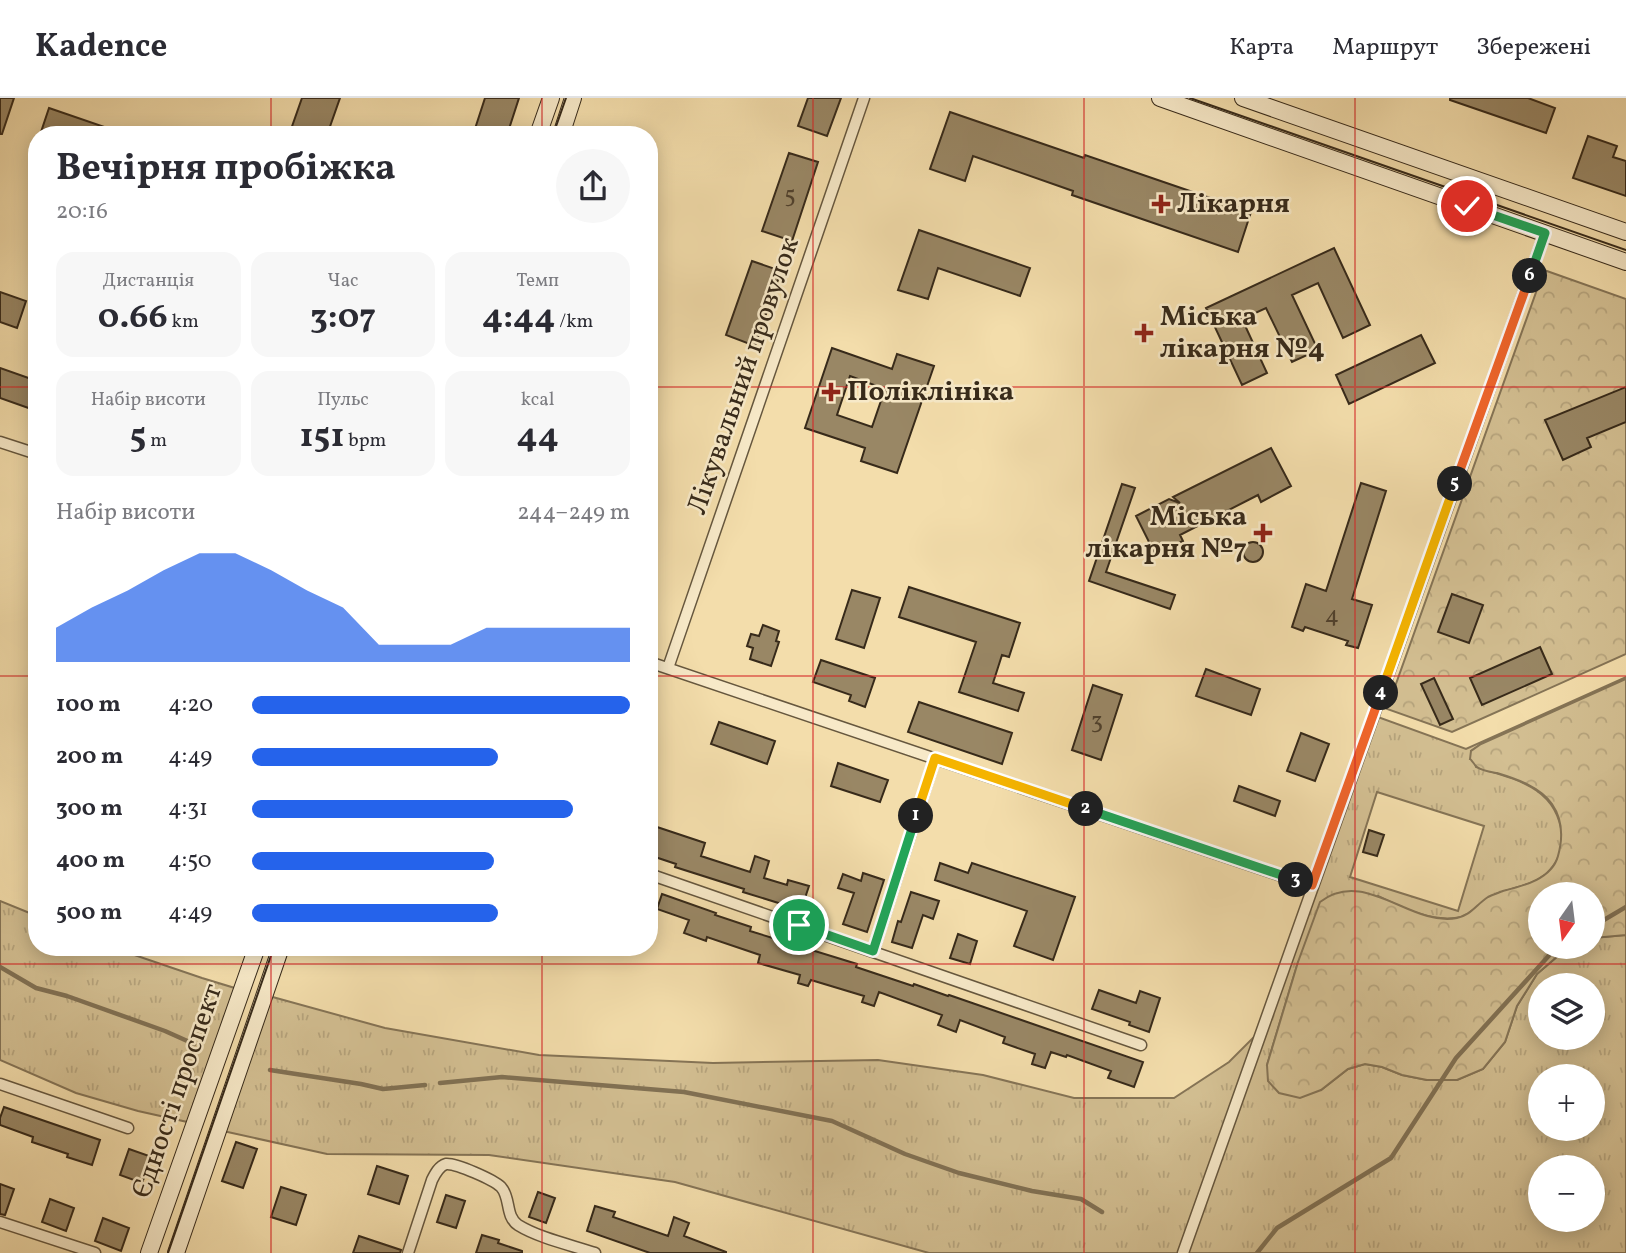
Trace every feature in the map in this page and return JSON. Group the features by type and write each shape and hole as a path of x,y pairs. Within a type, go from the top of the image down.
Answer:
{"street":[{"path":"541,126 551,98"},
{"path":"564,126 573,98"},
{"name":"Лікувальний провулок","path":"668,668 864,98"},
{"path":"1160,98 1626,262"},
{"path":"1243,98 1626,232"},
{"path":"1183,1253 1555,207"},
{"path":"0,443 28,451"},
{"path":"658,665 1312,885"},
{"path":"873,951 935,758"},
{"path":"658,877 1141,1045"},
{"name":"Єдності проспект","path":"149,1253 254,956"},
{"name":"Єдності проспект","path":"176,1253 278,956"},
{"path":"0,1084 128,1128"},
{"path":"408,1253 432,1180 442,1166 454,1165 496,1183 505,1193 510,1215 516,1223 544,1236 595,1253"},
{"path":"0,1222 95,1253"}],"green space":[{"path":"1544,270 1626,299 1626,654 1452,732 1387,709"},
{"path":"1626,677 1471,751 1476,767 1519,781 1543,796 1552,806 1559,819 1562,841 1550,870 1534,881 1491,897 1461,917 1455,918 1425,915 1378,896 1298,962 1267,1065 1321,1090 1348,1069 1365,1064 1427,1080 1457,1080 1483,1069 1505,1042 1517,1006 1528,988 1528,1050 1605,1050 1605,973 1538,973 1554,959 1605,959 1605,937 1626,935 1626,1253 929,1253 675,1182 489,1155 327,1154 223,1131 269,996 385,1028 539,1055 713,1063 878,1060 983,1075 1074,1098 1174,1098 1229,1062 1262,1029 1378,717 1466,749","holes":["1377,792 1484,826 1458,911 1350,877"]},
{"path":"1626,679 1626,935 1605,937 1605,882 1532,882 1550,870 1558,856 1561,829 1556,810 1547,798 1528,784 1476,767 1470,759 1471,751 1481,744"},
{"path":"1528,884 1528,959 1554,959 1538,973 1528,973 1528,988 1517,1006 1505,1042 1483,1069 1457,1080 1427,1080 1365,1064 1348,1069 1321,1090 1300,1098 1279,1093 1268,1081 1267,1065 1298,962 1320,902 1337,893 1354,891 1371,894 1422,914 1457,918 1470,912 1488,897"},
{"path":"0,901 28,912 28,956 137,956 238,989 192,1123 76,1093 0,1060"}],"building":[{"path":"0,98 14,98 2,134 0,134"},
{"path":"302,98 340,98 330,126 292,126"},
{"path":"485,98 519,98 510,126 476,126"},
{"path":"808,98 841,98 827,136 798,126"},
{"path":"1450,98 1528,98 1555,108 1546,133"},
{"path":"49,108 102,126 43,126"},
{"path":"950,112 1251,212 1238,252 1072,195 1073,191 973,156 965,181 930,169"},
{"path":"1588,136 1617,146 1613,157 1626,161 1626,196 1573,178"},
{"path":"789,153 818,162 792,241 762,231"},
{"path":"919,230 1030,268 1020,296 938,268 928,299 898,290"},
{"path":"1334,248 1370,325 1343,338 1318,283 1292,295 1318,350 1292,362 1266,308 1242,319 1267,373 1242,385 1206,308"},
{"path":"752,261 781,271 755,346 726,335"},
{"path":"0,292 26,301 17,328 0,322"},
{"path":"1421,335 1435,363 1349,404 1336,375"},
{"path":"832,348 892,369 897,354 934,366 897,473 861,461 865,448 805,428","holes":["850,376 885,389 872,427 837,415"]},
{"path":"0,368 28,378 28,408 0,398"},
{"path":"1626,387 1626,422 1587,438 1591,447 1563,460 1545,420"},
{"path":"1271,448 1291,486 1261,502 1258,495 1180,535 1183,541 1155,554 1136,516 1169,499 1180,503 1173,497"},
{"path":"1361,483 1386,491 1352,599 1372,605 1358,648 1346,645 1348,641 1305,627 1303,631 1292,627 1306,584 1326,591"},
{"path":"1122,484 1135,488 1106,572 1175,595 1170,609 1089,581"},
{"path":"1253,542 1260,545 1263,552 1260,559 1253,562 1246,559 1243,552 1246,545"},
{"path":"909,587 1020,623 1009,657 1002,655 993,683 1024,693 1018,711 959,692 976,642 899,617"},
{"path":"852,590 880,598 864,648 836,639"},
{"path":"1452,594 1483,605 1469,643 1438,632"},
{"path":"763,625 779,631 776,641 779,642 771,666 750,659 753,648 747,646 751,634 759,636"},
{"path":"1540,647 1552,674 1482,705 1470,678"},
{"path":"821,660 875,678 865,707 849,701 851,695 813,682"},
{"path":"1206,669 1260,689 1251,715 1196,696"},
{"path":"1434,678 1453,719 1440,725 1421,684"},
{"path":"1093,685 1122,695 1101,760 1072,750"},
{"path":"919,702 1012,733 1002,764 908,732"},
{"path":"719,722 775,741 767,764 711,744"},
{"path":"1301,733 1329,744 1315,781 1287,771"},
{"path":"838,763 888,780 880,802 831,786"},
{"path":"1239,786 1280,801 1275,816 1234,801"},
{"path":"658,827 705,843 701,856 750,872 755,856 769,861 764,878 787,885 788,880 809,886 801,910 675,867 676,864 658,858"},
{"path":"1369,830 1384,835 1377,856 1363,852"},
{"path":"940,863 968,873 972,863 1075,897 1053,960 1014,946 1027,911 935,880"},
{"path":"863,873 884,880 867,932 843,924 854,893 838,888 843,874 861,881"},
{"path":"911,892 939,901 933,919 923,915 912,948 892,942"},
{"path":"662,894 751,927 750,931 857,964 856,967 949,995 1143,1062 1134,1087 1108,1078 1111,1071 1067,1055 1066,1057 1051,1052 1045,1068 1032,1064 1035,1054 1003,1043 1005,1037 960,1020 956,1032 938,1025 942,1015 879,992 874,1006 862,1002 864,996 811,980 808,986 798,983 800,975 758,963 760,955 707,937 706,941 684,933 689,920 658,909"},
{"path":"958,934 977,941 970,964 950,958"},
{"path":"1099,990 1136,1003 1140,991 1160,998 1149,1032 1129,1025 1130,1022 1092,1009"},
{"path":"4,1107 100,1140 92,1165 32,1142 33,1137 0,1125"},
{"path":"236,1142 257,1149 243,1188 222,1181"},
{"path":"129,1149 152,1157 142,1183 120,1175"},
{"path":"377,1166 408,1176 399,1204 368,1194"},
{"path":"0,1184 14,1189 5,1215 0,1214"},
{"path":"281,1187 306,1195 296,1225 271,1217"},
{"path":"538,1192 555,1198 546,1223 529,1217"},
{"path":"446,1195 465,1201 456,1228 437,1222"},
{"path":"50,1199 74,1208 66,1231 42,1222"},
{"path":"595,1206 615,1212 613,1217 668,1236 674,1217 689,1223 684,1236 726,1253 650,1253 587,1231"},
{"path":"103,1218 129,1228 121,1251 95,1241"},
{"path":"482,1235 499,1240 498,1243 522,1253 476,1253"},
{"path":"359,1236 401,1250 400,1253 353,1253"}],"waterway":[{"path":"1605,919 1626,907"},
{"path":"1257,1253 1277,1228 1391,1158 1456,1058 1546,959"},
{"path":"0,967 36,988 67,996 194,1044"},
{"path":"270,1070 383,1089 425,1085"},
{"path":"440,1083 502,1077 684,1092 832,1121 905,1154 959,1173 1032,1191 1081,1199 1102,1212"}],"tram line":[{"path":"556,126 566,98"},
{"path":"1190,98 1626,250"},
{"path":"168,1253 271,956"}],"place":[{"name":"Лікарня","path":"1161,204"},
{"name":"Міська лікарня №4","path":"1144,333"},
{"name":"Поліклініка","path":"831,392"},
{"name":"Міська лікарня №7","path":"1263,533"}],"route":[{"path":"799,925 873,951 935,758 1312,885 1545,233 1467,206"}]}
